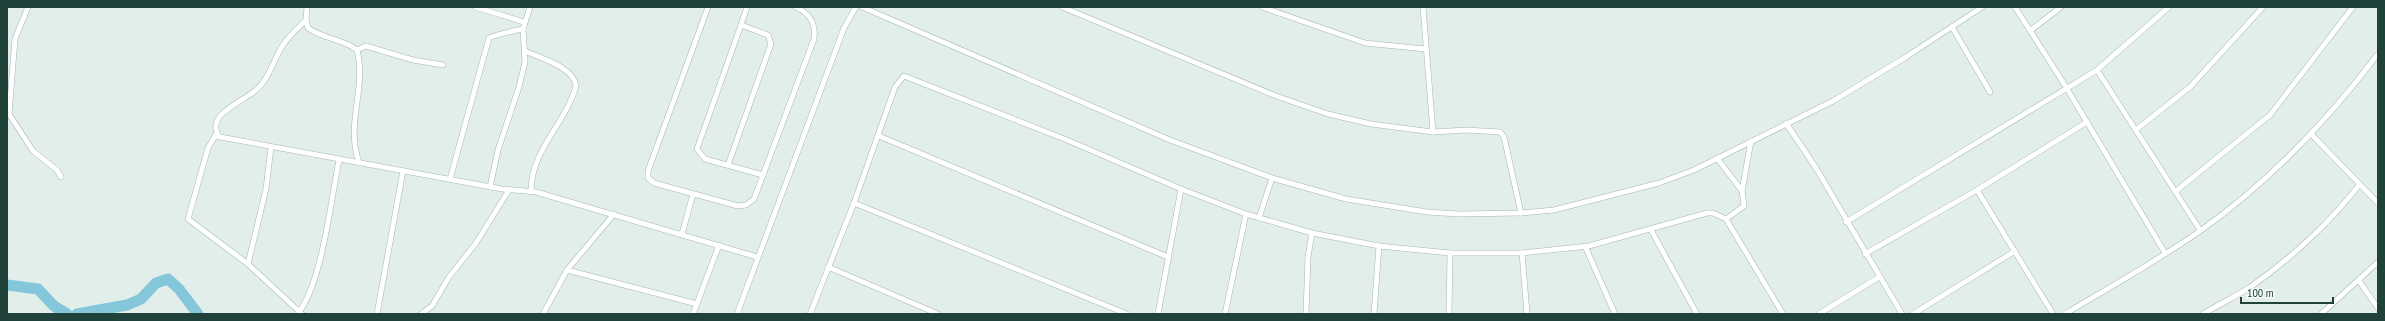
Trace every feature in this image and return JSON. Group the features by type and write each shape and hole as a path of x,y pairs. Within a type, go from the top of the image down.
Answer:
{"street":[{"path":"28,7 15,39 8,114 33,151 57,170 61,177"},
{"path":"307,7 306,20 311,31 352,45 357,50 359,89 353,128 359,162"},
{"path":"475,7 524,22"},
{"path":"490,186 498,150 519,87 525,51 523,29 530,7"},
{"path":"708,7 648,171 648,178 654,184 738,206 746,205 754,199 814,39 814,24 810,17 805,11 795,7"},
{"path":"747,7 697,145 698,153 705,159 763,175"},
{"path":"737,314 757,257 844,28 856,7"},
{"path":"862,7 1170,140 1272,178 1346,199 1427,212 1521,213 1567,207 1667,180 1694,170 1833,101 1982,7"},
{"path":"1062,7 1306,108 1372,124 1433,132 1466,130 1500,132 1504,137 1521,213"},
{"path":"1262,7 1365,43 1425,49"},
{"path":"1423,7 1425,49 1433,132"},
{"path":"2015,7 2066,87 2165,253"},
{"path":"2031,30 2061,7"},
{"path":"1846,222 1938,168 2066,87 2097,70 2169,7"},
{"path":"2137,129 2190,87 2263,7"},
{"path":"2176,191 2270,115 2354,7"},
{"path":"218,135 215,128 218,120 230,107 262,85 283,44 306,20"},
{"path":"728,165 771,44 768,36 741,25"},
{"path":"1952,27 1990,92"},
{"path":"450,179 489,38 493,35 502,35 511,31 523,29"},
{"path":"357,50 366,46 413,60 443,66"},
{"path":"525,51 566,71 576,82 576,86 542,150 532,174 531,191"},
{"path":"2065,314 2200,230 2249,191 2310,134 2378,54"},
{"path":"2097,70 2137,129 2200,230"},
{"path":"810,314 854,203 879,136 895,87 904,76 909,76 1067,140 1181,189 1246,214 1312,233 1379,246 1450,253 1522,253 1585,246 1651,230 1707,213 1713,213 1726,219 1783,314"},
{"path":"1865,254 1977,190 2087,122"},
{"path":"1786,124 1816,168 1846,222 1902,314"},
{"path":"2310,134 2378,203"},
{"path":"339,160 314,280 308,300 301,313 248,264 188,219 208,148 212,139 218,135 271,148 359,162 509,190 531,191 757,257"},
{"path":"879,136 1168,256"},
{"path":"1726,219 1744,206 1742,191 1751,141"},
{"path":"248,264 266,189 271,148"},
{"path":"1717,158 1742,191"},
{"path":"377,314 403,171"},
{"path":"1259,218 1272,178"},
{"path":"2203,314 2249,287 2292,253 2343,207 2359,185"},
{"path":"1158,314 1181,189"},
{"path":"421,314 432,306 449,277 479,238 509,190"},
{"path":"1977,190 2053,314"},
{"path":"682,234 693,194"},
{"path":"854,203 1127,314"},
{"path":"543,314 567,270 614,214"},
{"path":"1225,314 1246,214"},
{"path":"1651,230 1697,314"},
{"path":"1306,314 1308,257 1312,233"},
{"path":"693,314 719,245"},
{"path":"1374,314 1379,246"},
{"path":"1585,246 1615,314"},
{"path":"1913,314 2015,251"},
{"path":"1449,314 1450,253"},
{"path":"1522,253 1528,314"},
{"path":"2321,314 2359,281 2378,262"},
{"path":"828,267 938,314"},
{"path":"567,270 697,304"},
{"path":"1819,314 1879,277"},
{"path":"2359,281 2378,308"}],"waterway":[{"path":"77,314 127,305 141,299 156,283 168,279 179,289 198,314"},
{"path":"7,285 38,289 54,306 67,314"}]}
